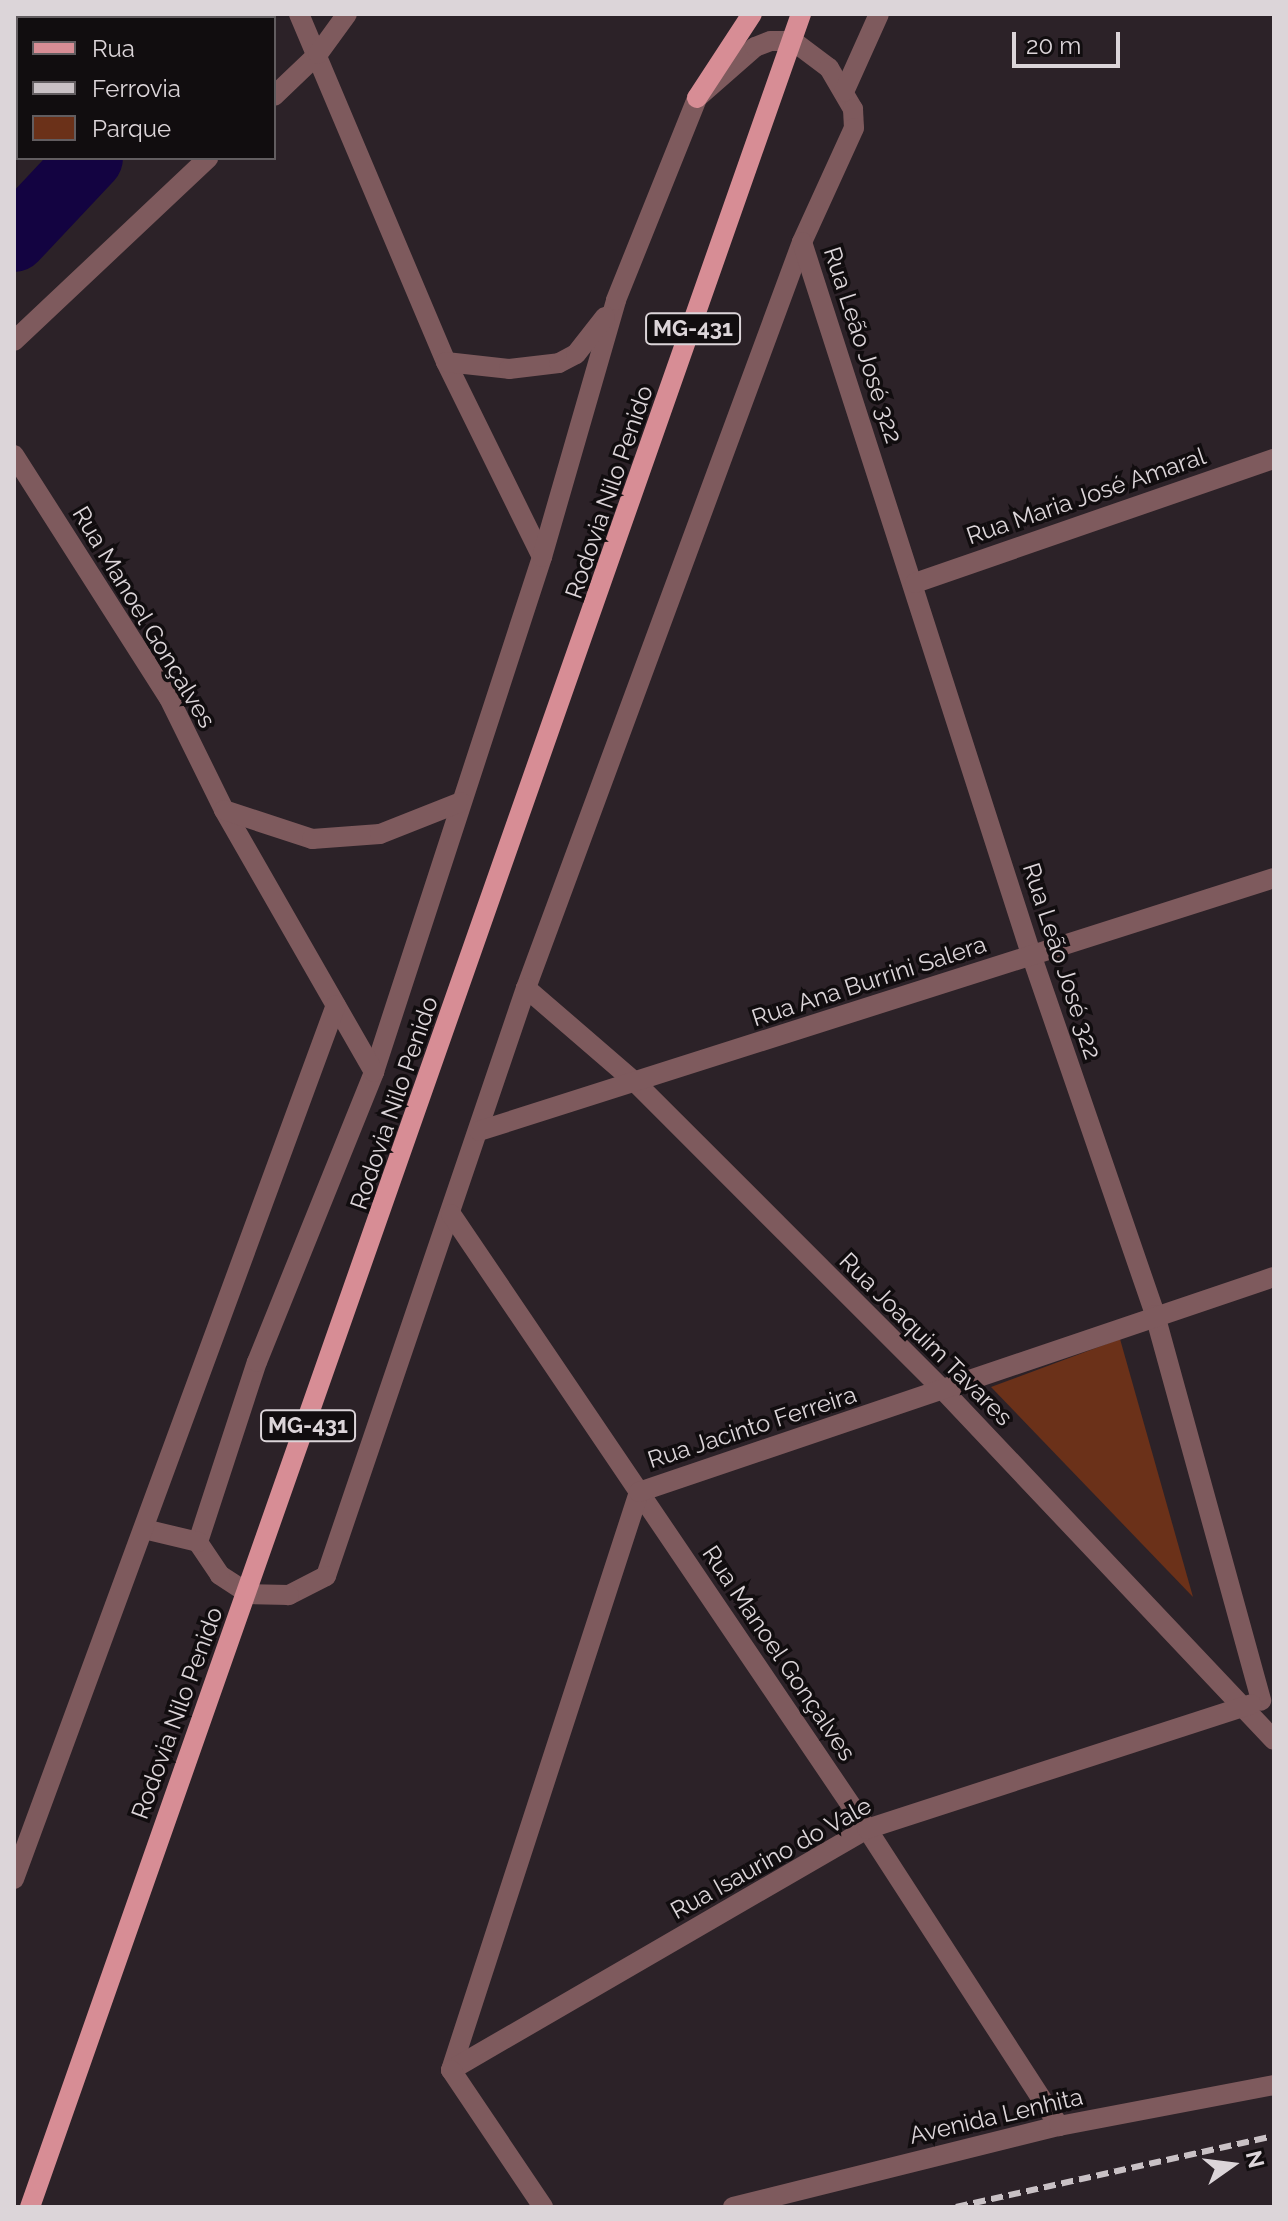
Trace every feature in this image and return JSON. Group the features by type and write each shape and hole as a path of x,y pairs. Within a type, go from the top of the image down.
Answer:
{"main road":[{"path":"697,98 752,14"},
{"name":"Rodovia Nilo Penido","path":"30,2207 114,1960 249,1594 801,14"}],"street":[{"path":"276,94 318,54 347,14"},
{"path":"844,92 879,14"},
{"path":"300,16 446,362 542,557"},
{"path":"144,1529 198,1542 220,1575 249,1594 289,1595 326,1576 526,988 802,242 854,128 844,92 829,68 793,41 771,41 755,47 697,98 616,300 542,557 374,1072 257,1362 198,1542"},
{"path":"14,341 206,160"},
{"name":"Rua Leão José 322","path":"802,242 915,583 1032,957 1155,1315 1268,1698"},
{"path":"446,362 509,369 559,363 590,340 616,300"},
{"name":"Rua Manoel Gonçalves","path":"14,455 169,698 224,810 374,1072"},
{"name":"Rua Maria José Amaral","path":"915,583 1274,459"},
{"path":"224,810 312,839 380,834 461,802"},
{"name":"Rua Ana Burrini Salera","path":"479,1131 1274,878"},
{"name":"Rua Joaquim Tavares","path":"526,988 636,1083 944,1391 1240,1708 1274,1740"},
{"path":"14,1879 336,1005"},
{"name":"Rua Manoel Gonçalves","path":"451,1214 867,1829 1059,2126"},
{"name":"Rua Jacinto Ferreira","path":"451,2070 639,1492 1274,1277"},
{"name":"Rua Isaurino do Vale","path":"451,2070 867,1829 1268,1698"},
{"path":"451,2070 543,2207"},
{"name":"Avenida Lenhita","path":"733,2207 1059,2126 1274,2085"}],"green space":[{"path":"1120,1339 1193,1597 991,1387"}],"waterway":[{"path":"14,239 88,160"}],"railway":[{"path":"956,2207 1274,2136"}]}
